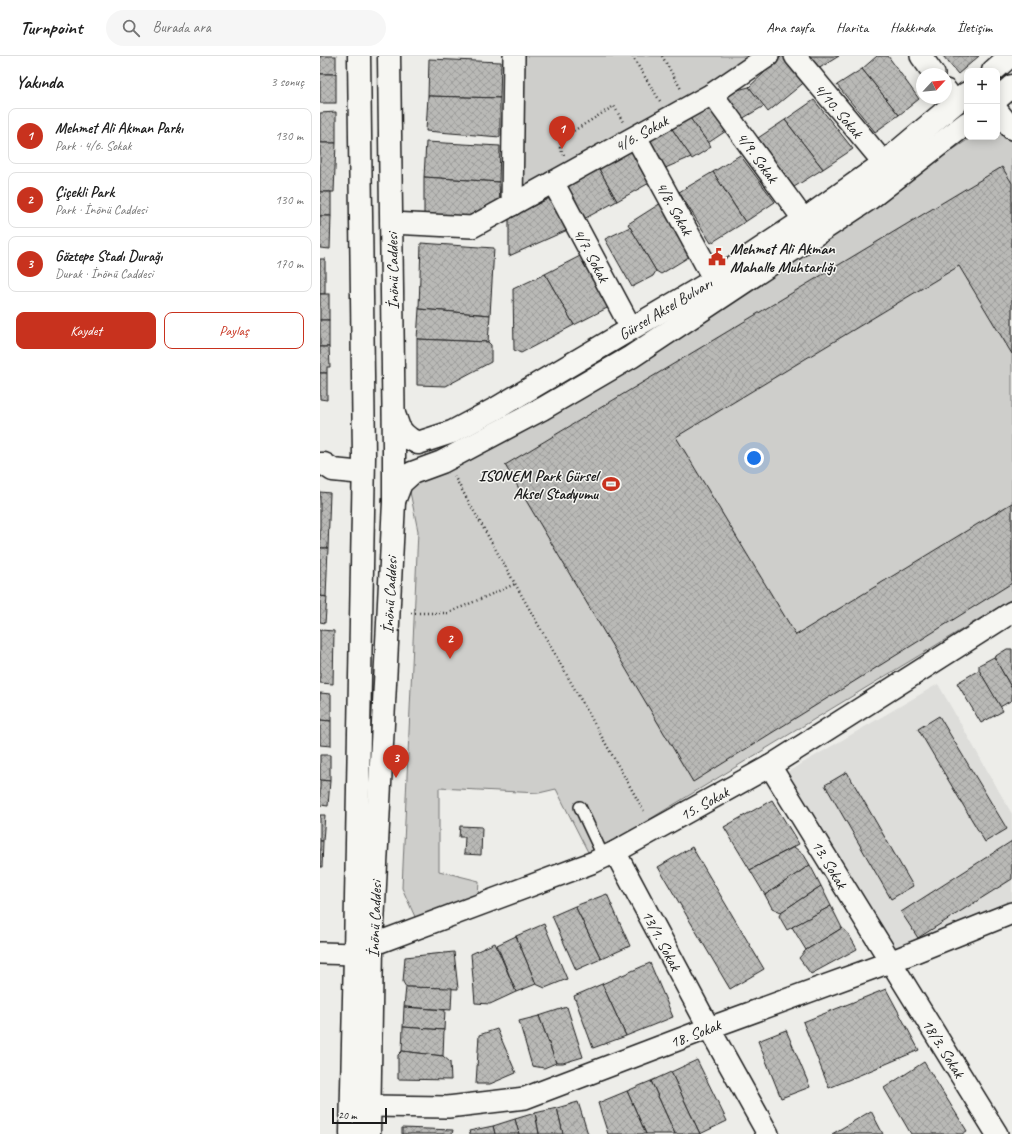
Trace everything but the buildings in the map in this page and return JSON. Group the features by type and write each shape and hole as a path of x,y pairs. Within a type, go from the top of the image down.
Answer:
{"main road":[{"name":"İnönü Caddesi","path":"359,56 364,465 364,950 369,1134"},
{"name":"İnönü Caddesi","path":"351,1134 394,502 389,56"},
{"path":"996,68 1010,56"},
{"path":"1000,96 1012,86"},
{"name":"Gürsel Aksel Bulvarı","path":"364,465 394,448 418,443 452,432 497,408 714,280 804,220 884,163 959,98"},
{"name":"Gürsel Aksel Bulvarı","path":"394,502 401,483 408,476 416,471 445,460 542,408 631,356 869,199 964,125"},
{"path":"394,412 399,428 410,439 418,443"},
{"path":"322,464 333,459 343,457 364,465 394,472 416,471"}],"street":[{"path":"512,205 514,56"},
{"name":"4/6. Sokak","path":"391,223 472,226 573,171 633,128 712,94 768,56"},
{"name":"4/10. Sokak","path":"795,56 884,163"},
{"path":"921,56 930,68"},
{"name":"4/9. Sokak","path":"712,94 804,220"},
{"path":"1000,114 1012,129"},
{"name":"4/8. Sokak","path":"633,128 714,280"},
{"name":"4/7. Sokak","path":"553,182 632,328"},
{"name":"15. Sokak","path":"364,950 610,855 770,766 1012,612"},
{"name":"13. Sokak","path":"770,766 890,962"},
{"name":"13/1. Sokak","path":"610,855 709,1028"},
{"name":"18. Sokak","path":"369,1106 448,1107 524,1098 890,962 1012,913"},
{"path":"320,953 364,950"},
{"name":"18/3. Sokak","path":"890,962 997,1134"},
{"path":"709,1028 768,1134"}],"lane":[{"path":"580,807 610,855"}],"path":[{"path":"632,56 660,102"},
{"path":"662,56 682,89 676,92"},
{"path":"654,106 666,99"},
{"path":"573,171 560,148 562,138 614,106 624,124 633,128"},
{"path":"445,460 655,830"},
{"path":"411,613 448,613 515,584"}],"shaded area":[{"path":"514,56 767,56 512,205"},
{"path":"1000,122 1012,129 1012,599 609,844 589,854 556,789 539,793 439,788 439,871 479,881 478,897 416,919 402,888 418,531 407,477 657,345 967,140 1000,140"},
{"path":"938,684 1012,814 1012,903 894,954 784,774"}],"place":[{"name":"Mehmet Ali Akman Parkı","path":"562,149"},
{"name":"Mehmet Ali Akman Mahalle Muhtarlığı","path":"717,257"},
{"name":"ISONEM Park Gürsel Aksel Stadyumu","path":"611,484"},
{"name":"Çiçekli Park","path":"450,659"},
{"name":"Göztepe Stadı Durağı","path":"396,778"}]}
